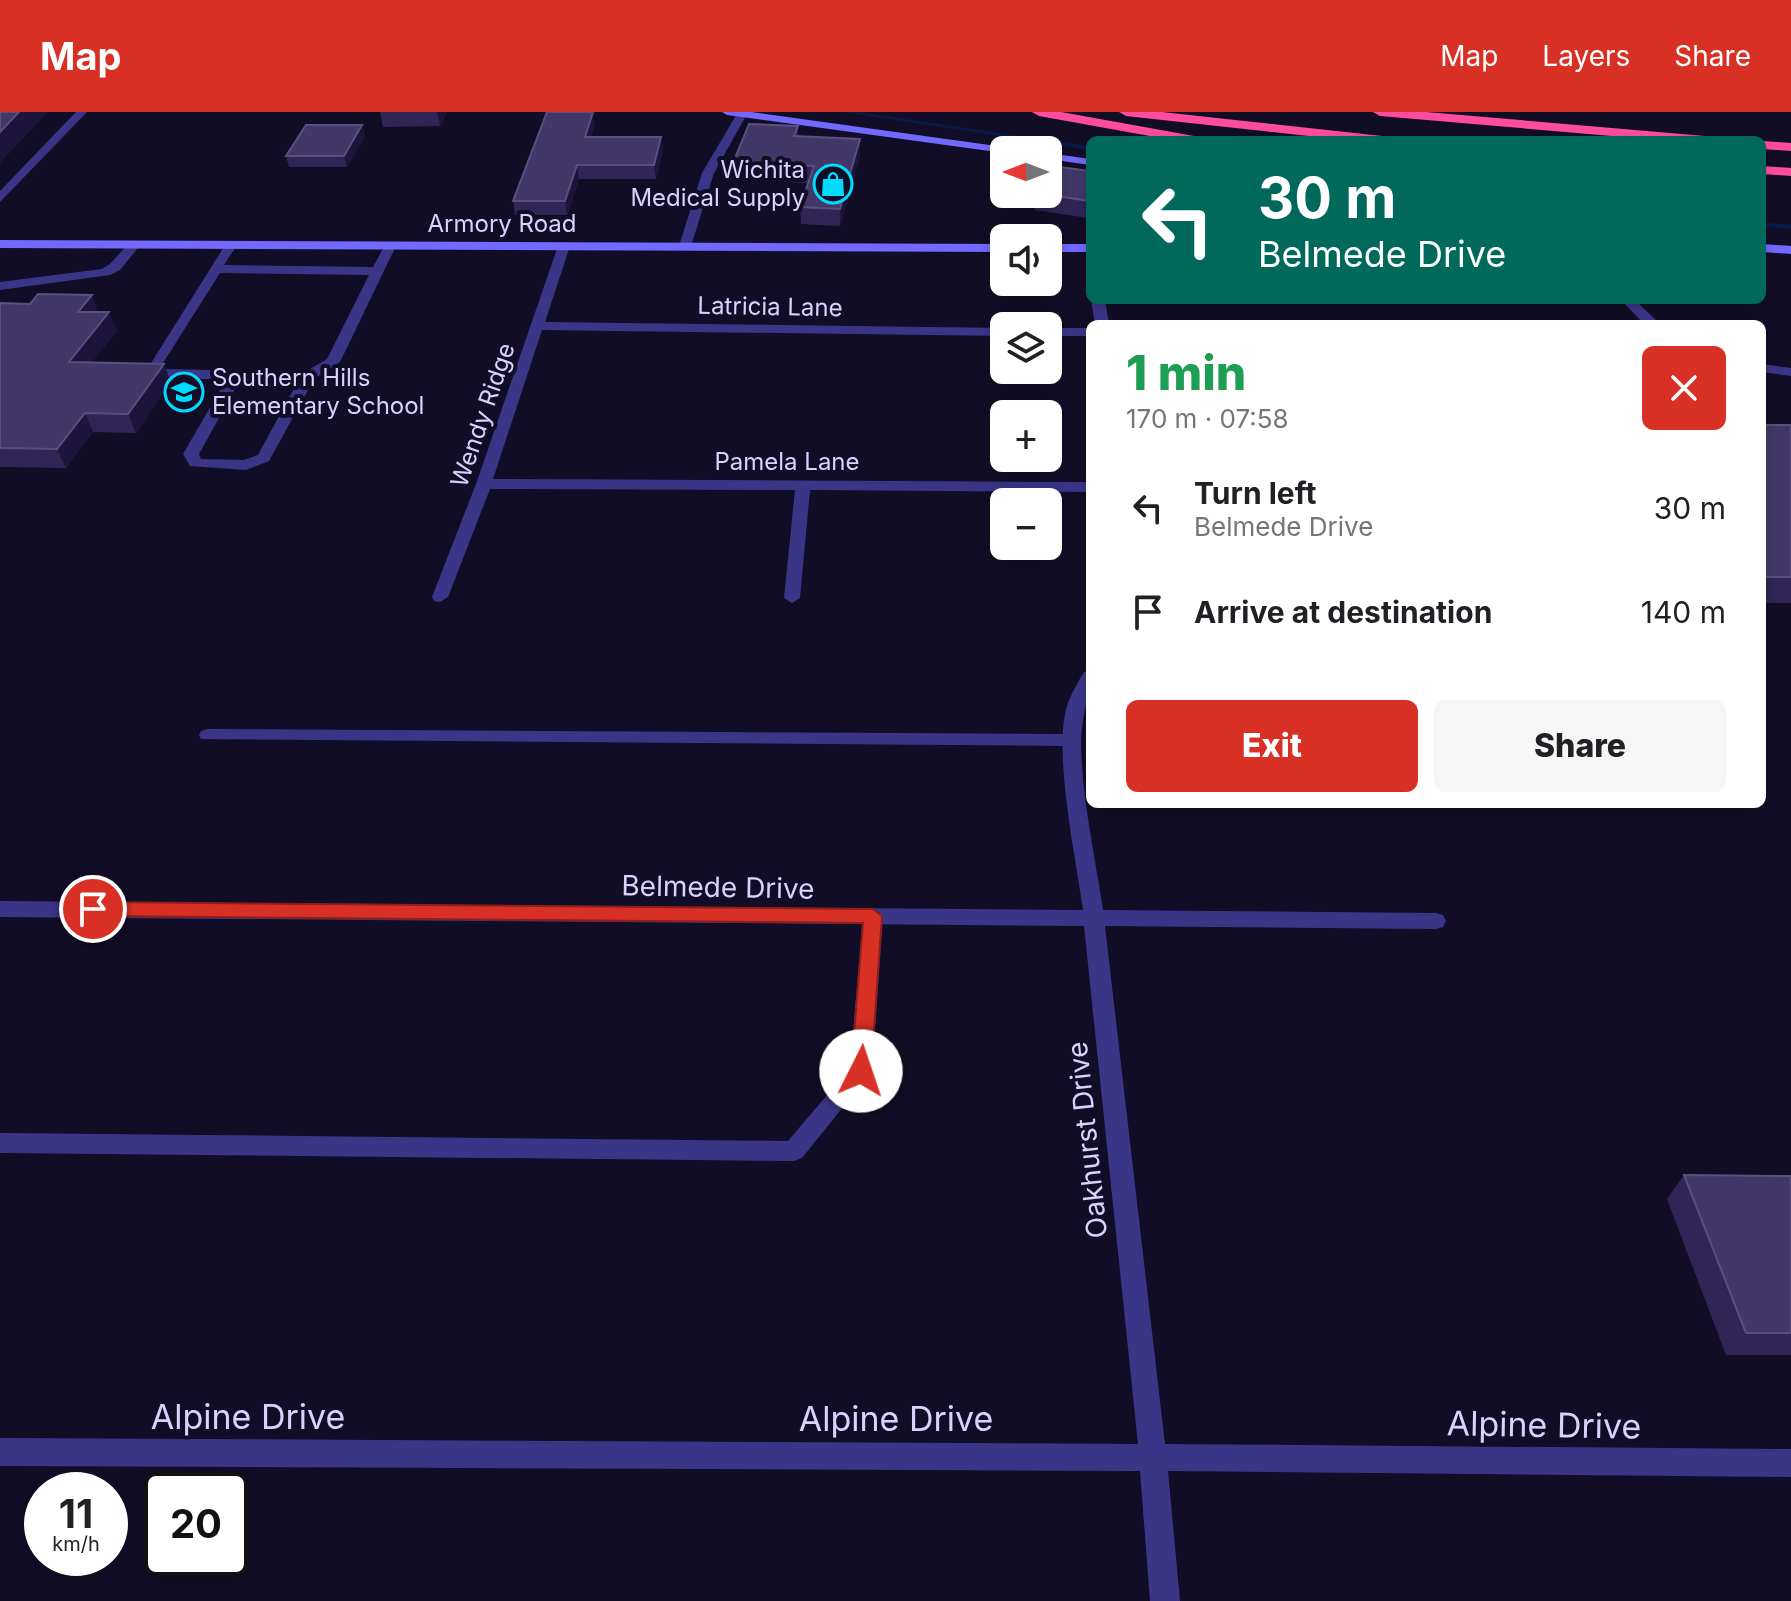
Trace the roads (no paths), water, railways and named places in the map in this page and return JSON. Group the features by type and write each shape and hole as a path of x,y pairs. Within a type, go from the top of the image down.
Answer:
{"highway":[{"path":"1039,112 1172,136"},
{"path":"1126,112 1345,136"},
{"path":"1380,112 1659,136"},
{"path":"1766,145 1791,147"},
{"path":"1766,170 1791,172"}],"street":[{"path":"0,198 82,112"},
{"path":"727,112 990,148"},
{"path":"685,246 708,173 742,114"},
{"path":"1062,158 1086,161"},
{"name":"Armory Road","path":"0,244 990,248"},
{"path":"0,286 105,272 115,267 135,244"},
{"path":"231,245 155,368 162,373 178,376 308,376 333,362 390,246"},
{"name":"Wendy Ridge","path":"440,597 484,484 564,246"},
{"path":"1062,248 1086,248"},
{"path":"1766,248 1791,250"},
{"path":"216,269 377,271"},
{"path":"1631,304 1647,320"},
{"name":"Latricia Lane","path":"536,326 990,332"},
{"path":"1062,332 1086,332"},
{"path":"1766,369 1791,372"},
{"path":"235,377 191,454 195,463 246,465 264,458 308,376"},
{"name":"Pamela Lane","path":"484,484 1086,487"},
{"path":"792,598 803,486"},
{"name":"Oakhurst Drive","path":"1086,685 1076,706 1073,768 1094,918 1153,1457 1165,1601"},
{"path":"208,735 1072,740"},
{"name":"Belmede Drive","path":"0,909 1436,921"},
{"path":"0,1143 794,1151 861,1071 873,916"},
{"name":"Alpine Drive","path":"0,1452 1791,1463"}],"waterway":[{"path":"846,112 1086,147"},
{"path":"1766,224 1791,227"}],"place":[{"name":"Wichita Medical Supply","path":"833,184"},
{"name":"Southern Hills Elementary School","path":"184,392"}]}
